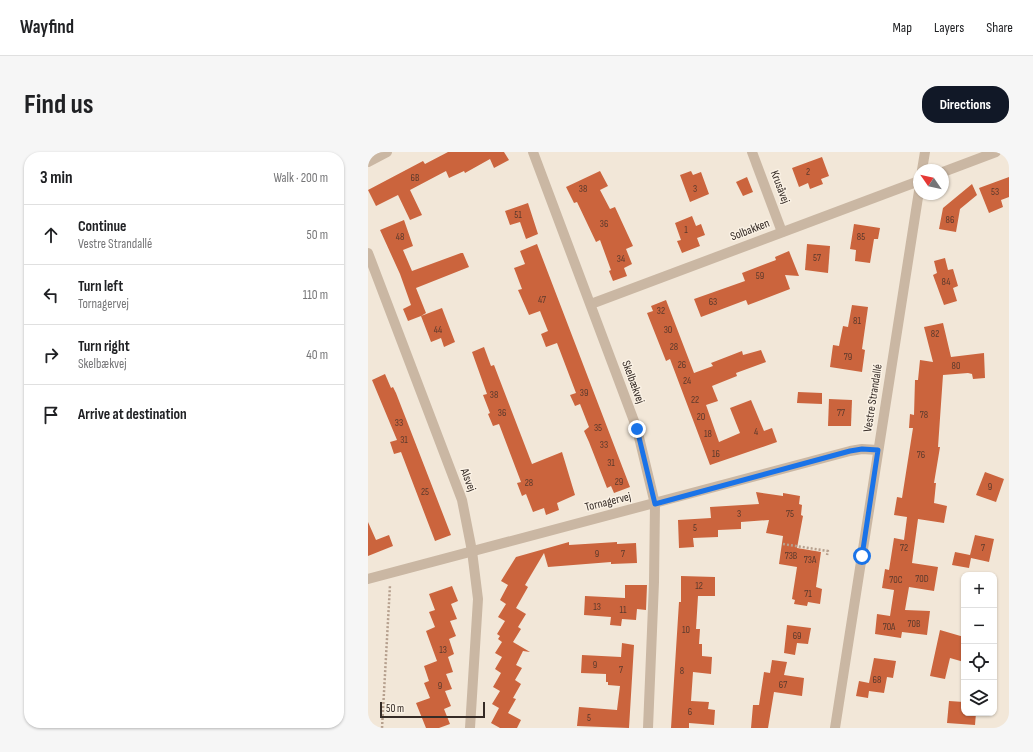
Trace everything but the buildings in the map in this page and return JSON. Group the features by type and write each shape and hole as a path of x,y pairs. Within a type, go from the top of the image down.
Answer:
{"street":[{"path":"368,162 387,152"},
{"name":"Skelbækvej","path":"533,152 637,429 655,504 654,582 648,728"},
{"name":"Krusåvej","path":"752,152 782,232"},
{"path":"923,164 925,152"},
{"path":"949,170 996,152"},
{"name":"Solbakken","path":"591,304 913,183"},
{"name":"Vestre Strandallé","path":"835,728 918,200"},
{"name":"Alsvej","path":"368,254 462,500 472,551 478,599 470,728"},
{"name":"Tornagervej","path":"368,578 655,504 850,451 862,449 878,450"}],"path":[{"path":"784,544 828,551 827,555"},
{"path":"382,728 391,572"}],"route":[{"path":"637,429 655,504 850,451 862,449 878,450 862,556"}]}
